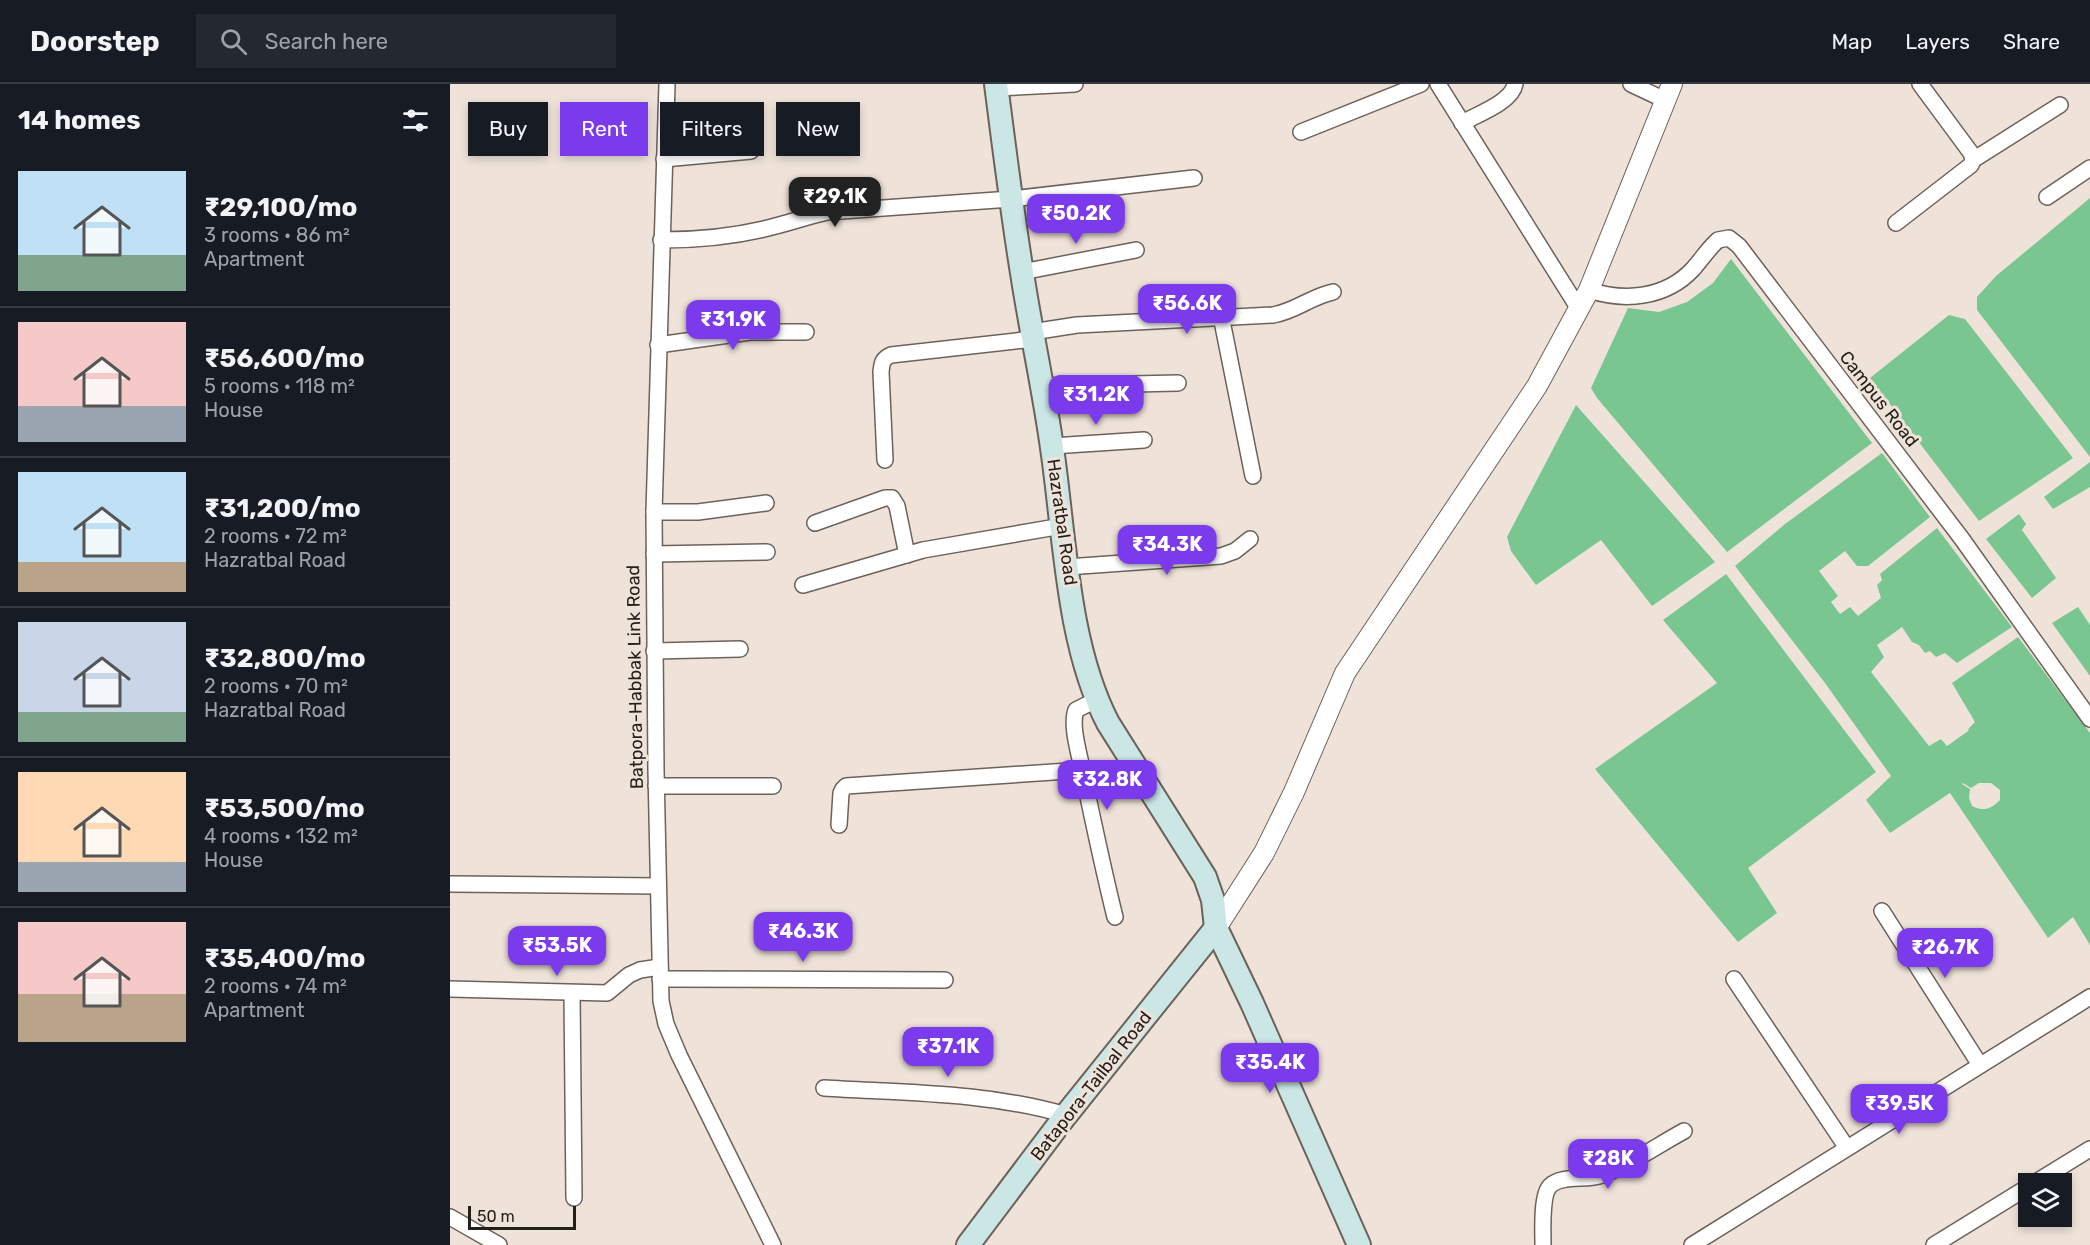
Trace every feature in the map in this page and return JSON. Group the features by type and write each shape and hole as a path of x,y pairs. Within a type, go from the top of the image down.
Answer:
{"main road":[{"name":"Hazratbal Road","path":"997,86 1011,199 1052,446 1067,567 1083,660 1096,700 1119,741 1205,877 1213,900 1216,928 1252,1003 1359,1245"},
{"name":"Batapora-Tailbal Road","path":"968,1245 1066,1115 1216,928"}],"street":[{"name":"Batpora-Habbak Link Road","path":"667,84 654,512 654,651 661,1001 666,1024 679,1055 773,1245"},
{"path":"997,86 1076,84"},
{"path":"1301,132 1421,84"},
{"path":"1438,84 1579,309"},
{"path":"1462,123 1505,100 1512,94 1515,84"},
{"path":"1216,928 1264,853 1294,792 1345,673 1497,443 1537,387 1579,309 1669,92 1632,84"},
{"path":"1920,84 1971,153 1973,160"},
{"path":"1896,222 1971,165 1973,160 2060,105"},
{"path":"664,159 697,156"},
{"path":"2047,197 2090,168"},
{"path":"661,240 720,237 765,229 827,212 1011,199 1194,178"},
{"name":"Campus Road","path":"1588,290 1615,297 1656,292 1669,287 1692,271 1718,240 1729,238 1739,246 1962,539 2090,719"},
{"path":"1022,272 1136,250"},
{"path":"885,460 881,372 885,357 1032,335 1077,325 1273,315 1286,313 1317,296 1333,292"},
{"path":"1221,316 1253,476"},
{"path":"658,345 750,332 806,332"},
{"path":"1042,386 1178,383"},
{"path":"1052,446 1144,440"},
{"path":"815,523 885,498 892,498 897,506 907,555"},
{"path":"654,512 698,512 766,503"},
{"path":"803,585 907,555 974,540 1062,526"},
{"path":"1067,567 1221,556 1235,551 1250,539"},
{"path":"654,554 767,552"},
{"path":"654,651 740,649"},
{"path":"1096,700 1076,710 1074,716 1096,841 1115,917"},
{"path":"839,825 841,793 846,786 1083,770"},
{"path":"656,786 773,786"},
{"path":"450,884 658,886"},
{"path":"1882,911 1980,1065"},
{"path":"450,989 572,994 607,993 628,975 640,970 660,973 945,980"},
{"path":"1734,979 1846,1148"},
{"path":"572,994 574,1198"},
{"path":"1692,1245 2090,997"},
{"path":"824,1088 976,1097 1033,1106 1066,1115"},
{"path":"1543,1245 1545,1195 1549,1187 1557,1182 1607,1173 1684,1131"},
{"path":"2051,1173 2090,1149"},
{"path":"1934,1245 2018,1193"},
{"path":"450,1217 499,1245"}],"green space":[{"path":"2090,198 2090,457 1977,310 1977,297 1996,276"},
{"path":"1731,259 1872,443 1727,552 1591,388 1628,308 1659,312 1687,302 1713,283"},
{"path":"1949,315 1965,319 2073,458 1979,521 1870,378"},
{"path":"1576,405 1715,562 1652,606 1601,540 1536,585 1511,551 1507,537"},
{"path":"1882,453 1930,517 1868,566 1857,566 1845,551 1819,571 1838,596 1831,602 1840,614 1850,607 1858,616 1881,598 1877,585 1882,580 1880,574 1937,528 2012,627 1957,663 1945,653 1936,657 1930,651 1925,653 1919,645 1912,642 1902,627 1877,645 1884,657 1871,672 1929,746 1941,739 1947,746 1968,731 1975,722 1952,683 2018,637 2090,733 2090,945 2073,917 2048,938 1950,793 1890,833 1866,800 1891,776 1825,683 1735,566 1785,524","holes":["1979,783 1991,783 2000,790 2000,800 1987,809 1976,808 1972,806 1969,798 1970,789 1962,784 1971,788"]},
{"path":"2090,462 2090,487 2053,509 2044,497"},
{"path":"2019,514 2026,524 2022,530 2056,578 2032,598 1986,539"},
{"path":"1726,574 1876,772 1748,868 1777,913 1738,942 1595,769 1717,683 1663,620"},
{"path":"2078,607 2090,625 2090,676 2052,623"}]}
